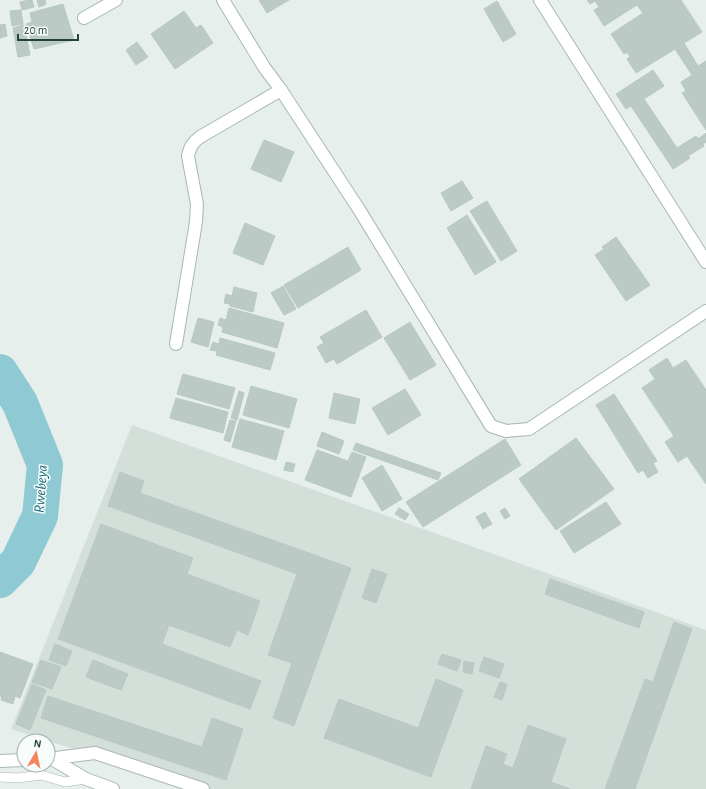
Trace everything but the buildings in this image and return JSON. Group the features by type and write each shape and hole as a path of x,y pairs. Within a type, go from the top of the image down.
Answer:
{"street":[{"path":"84,18 116,0"},
{"path":"223,0 264,67 281,90 360,211 491,426 506,431 529,429 706,310"},
{"path":"540,0 706,262"},
{"path":"176,344 196,222 197,204 188,156 189,148 193,142 200,137 281,90"},
{"path":"56,758 95,753 203,789"},
{"path":"0,761 16,760"},
{"path":"56,762 86,779 113,789"}],"lane":[{"path":"0,777 18,778 41,775 65,782 86,779"}],"shaded area":[{"path":"132,425 706,630 706,789 199,789 56,743 56,733 24,733 11,729"}],"waterway":[{"name":"Rwebeya","path":"0,372 20,403 45,465 40,516 18,562 0,580"}]}
